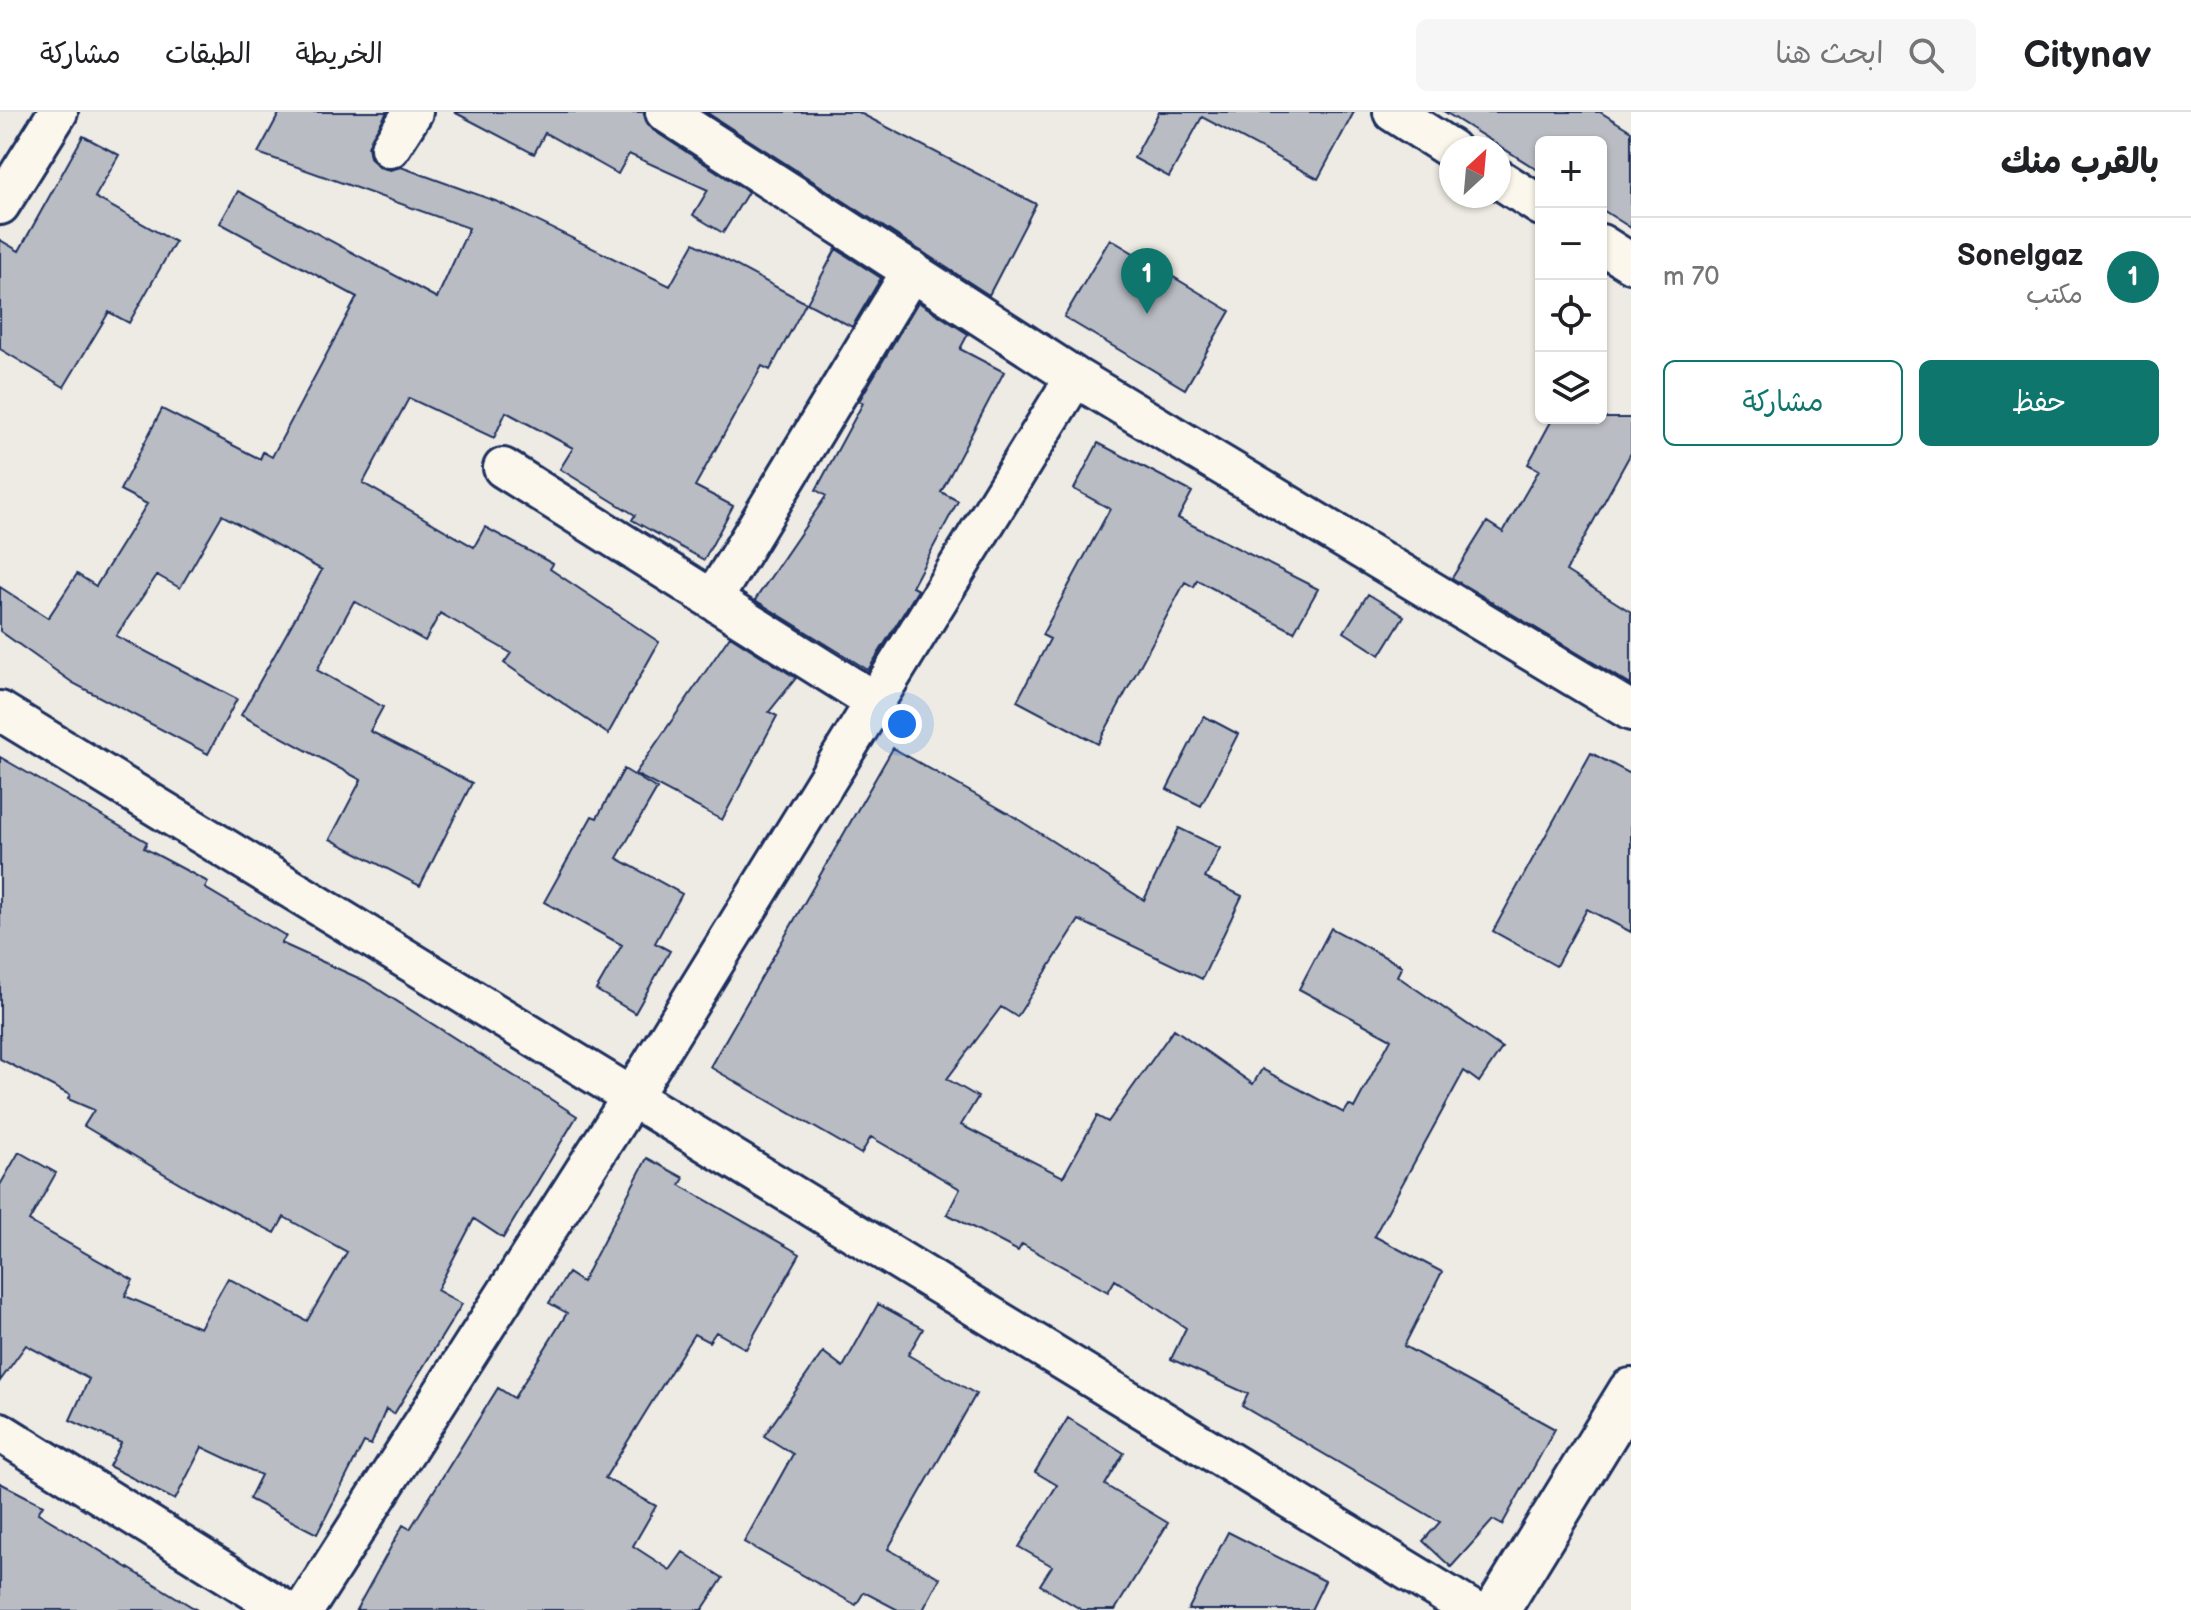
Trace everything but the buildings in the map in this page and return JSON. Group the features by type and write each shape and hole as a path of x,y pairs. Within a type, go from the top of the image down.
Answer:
{"main road":[{"path":"1497,1610 1631,1391"}],"street":[{"path":"0,205 58,112"},
{"path":"390,148 413,112"},
{"path":"665,112 1075,377 1631,711"},
{"path":"1393,112 1439,141"},
{"path":"1511,187 1535,202"},
{"path":"1607,248 1631,263"},
{"path":"713,599 912,270"},
{"path":"304,1610 631,1098 1075,377"},
{"path":"503,468 874,701"},
{"path":"0,711 1472,1610"},
{"path":"0,1432 285,1610"}],"place":[{"name":"Sonelgaz","path":"1147,314"}]}
